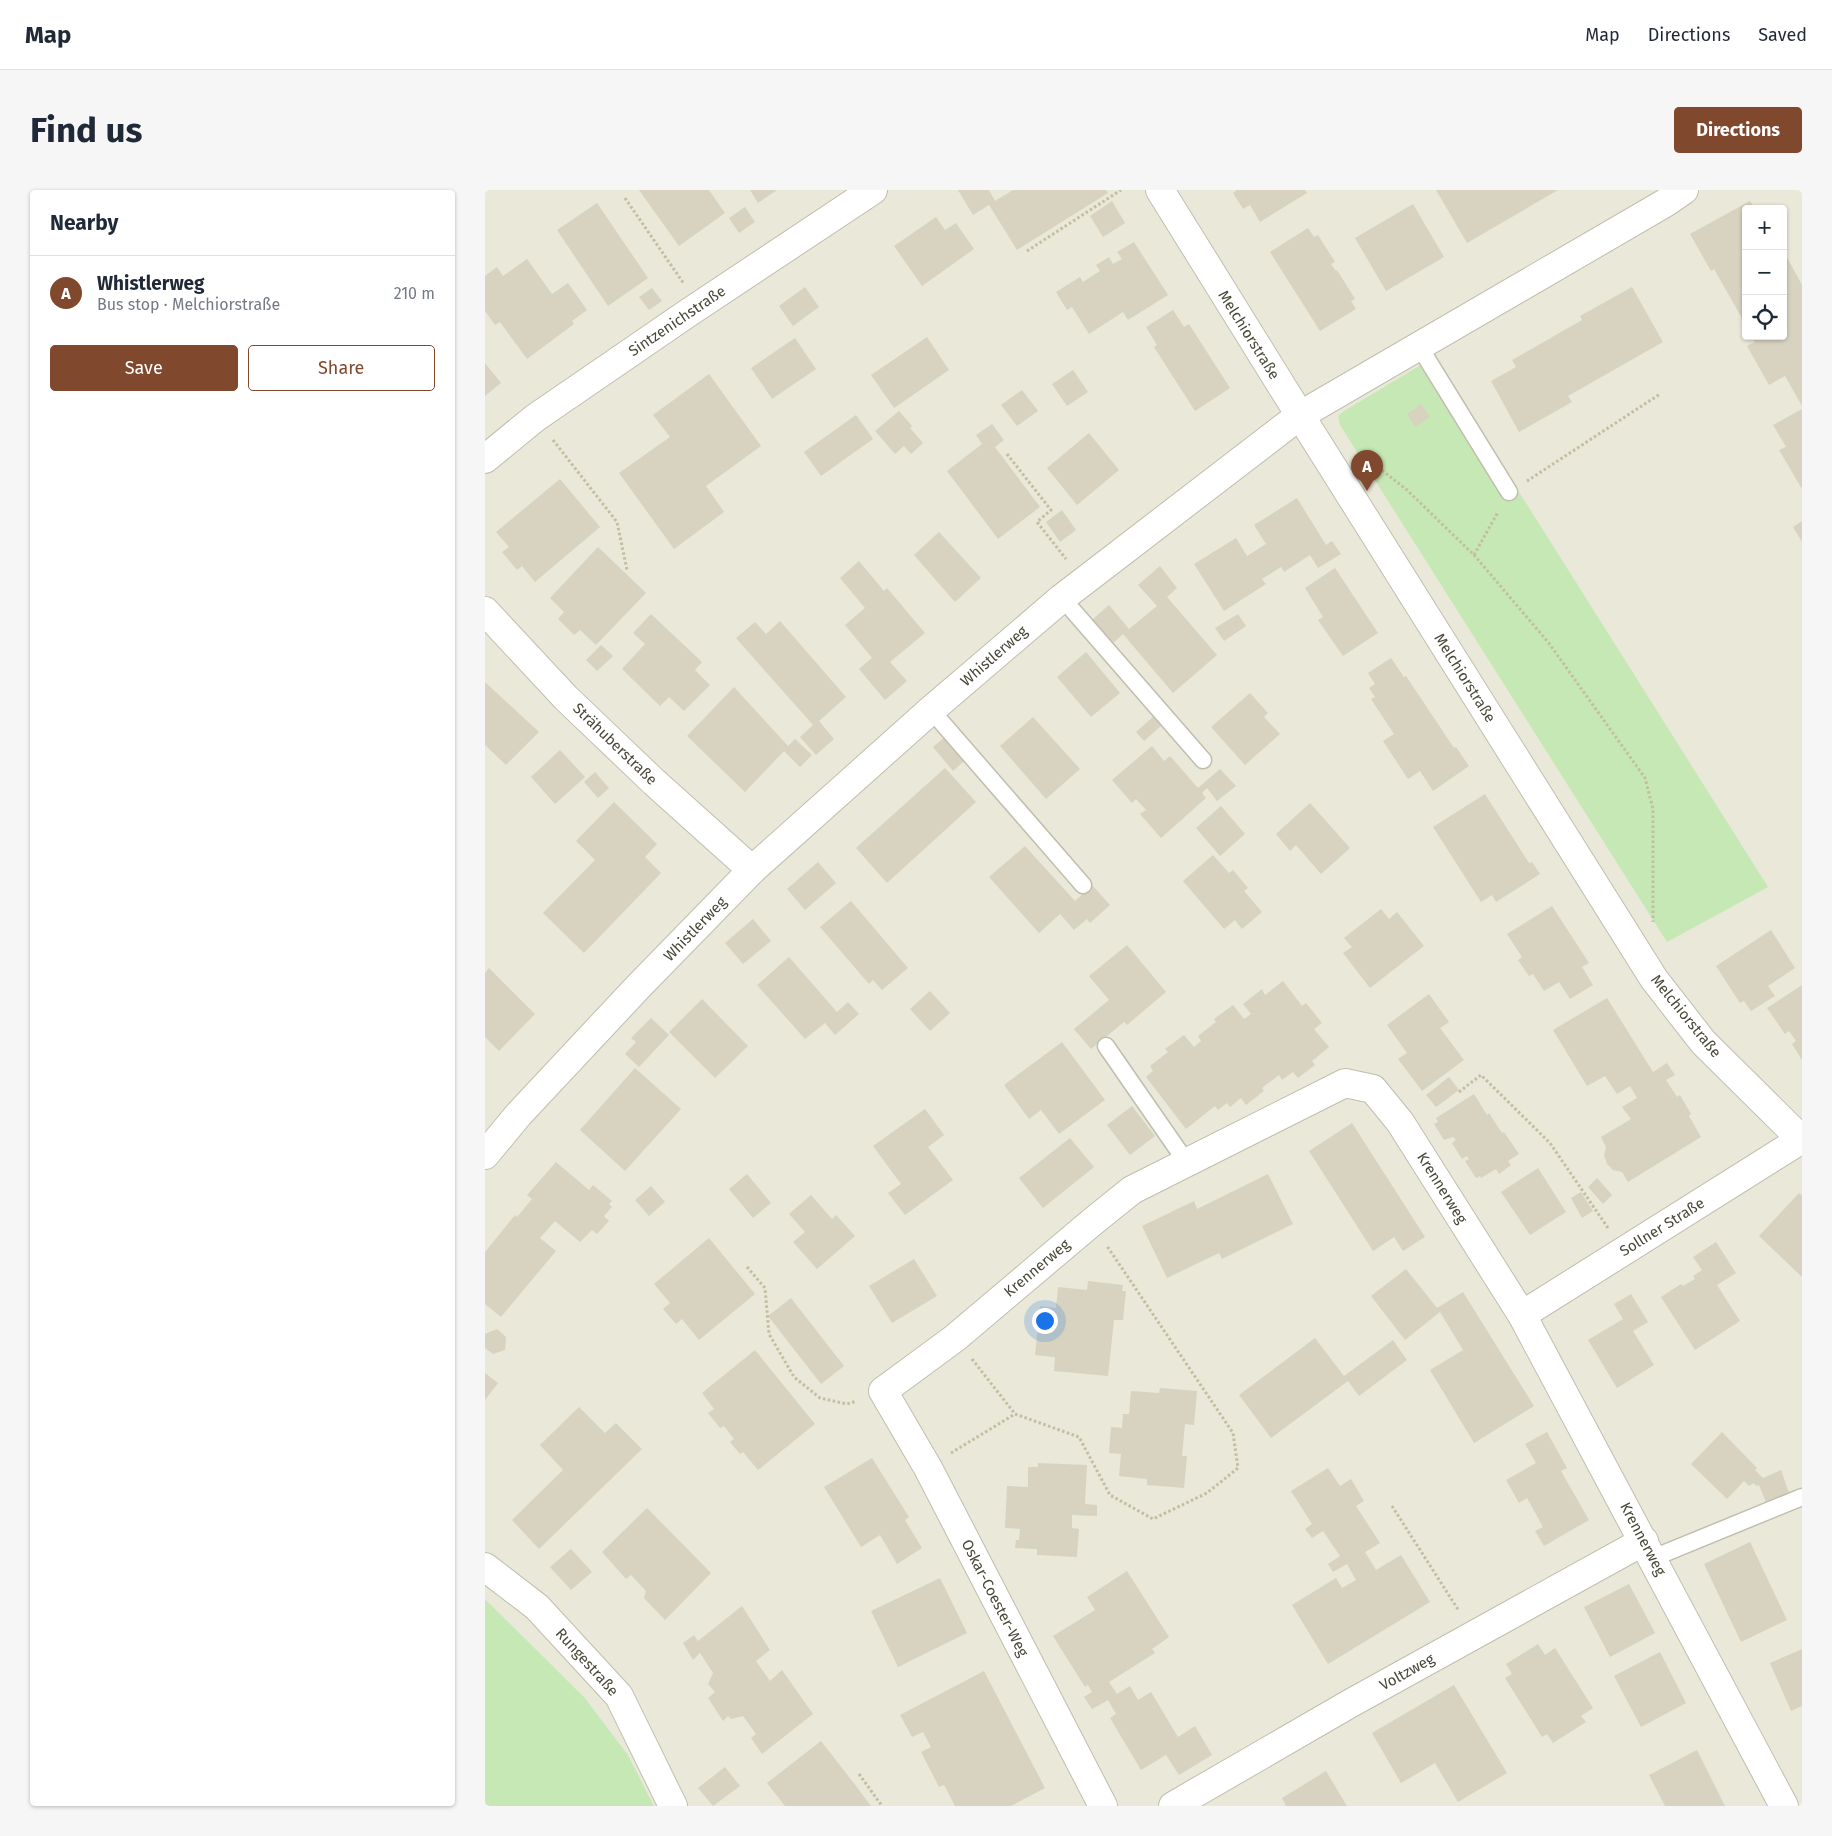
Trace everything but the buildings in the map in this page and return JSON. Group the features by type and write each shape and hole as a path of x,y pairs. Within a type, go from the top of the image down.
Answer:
{"street":[{"name":"Sintzenichstraße","path":"485,459 535,418 873,190"},
{"name":"Melchiorstraße","path":"1160,190 1299,416 1354,500 1654,979 1703,1042 1802,1139"},
{"name":"Whistlerweg","path":"485,1155 519,1114 752,870 931,710 1062,598 1299,416 1648,213 1683,190"},
{"name":"Strähuberstraße","path":"485,611 579,711 653,782 752,870"},
{"name":"Krennerweg","path":"883,1391 955,1338 1132,1190 1345,1083 1373,1089 1400,1122 1522,1314 1784,1806"},
{"name":"Sollner Straße","path":"1522,1314 1802,1139"},
{"name":"Oskar-Coester-Weg","path":"883,1391 928,1468 1103,1806"},
{"name":"Voltzweg","path":"1173,1806 1474,1635 1648,1549"},
{"name":"Rungestraße","path":"485,1567 537,1607 619,1696 673,1806"}],"lane":[{"path":"1419,346 1509,492"},
{"path":"1062,598 1203,760"},
{"path":"931,710 1083,885"},
{"path":"1106,1046 1187,1163"},
{"path":"1648,1549 1740,1521 1802,1497"}],"path":[{"path":"1027,251 1121,190"},
{"path":"625,198 699,306"},
{"path":"1474,555 1509,492 1660,394"},
{"path":"535,418 617,522 627,570"},
{"path":"1007,454 1051,510 1037,522 1084,581"},
{"path":"1357,455 1374,464 1407,490 1474,555 1548,642 1645,778 1653,809 1653,930"},
{"path":"1459,1092 1481,1075 1551,1143 1623,1251"},
{"path":"955,1338 1015,1414 1079,1437 1110,1495 1153,1520 1207,1493 1238,1468 1233,1434 1091,1223"},
{"path":"747,1267 765,1288 769,1334 794,1377 819,1398 847,1404 883,1391"},
{"path":"928,1468 1015,1414"},
{"path":"1392,1506 1474,1635"},
{"path":"859,1774 882,1806"}],"shaded area":[{"path":"485,190 1802,190 1802,1806 654,1806 628,1755 585,1698 485,1599"}],"green space":[{"path":"1434,357 1768,887 1667,942 1340,425 1338,416 1344,411"},
{"path":"485,1599 585,1698 628,1755 654,1806 485,1806"}],"place":[{"name":"Whistlerweg","path":"1367,491"}]}
